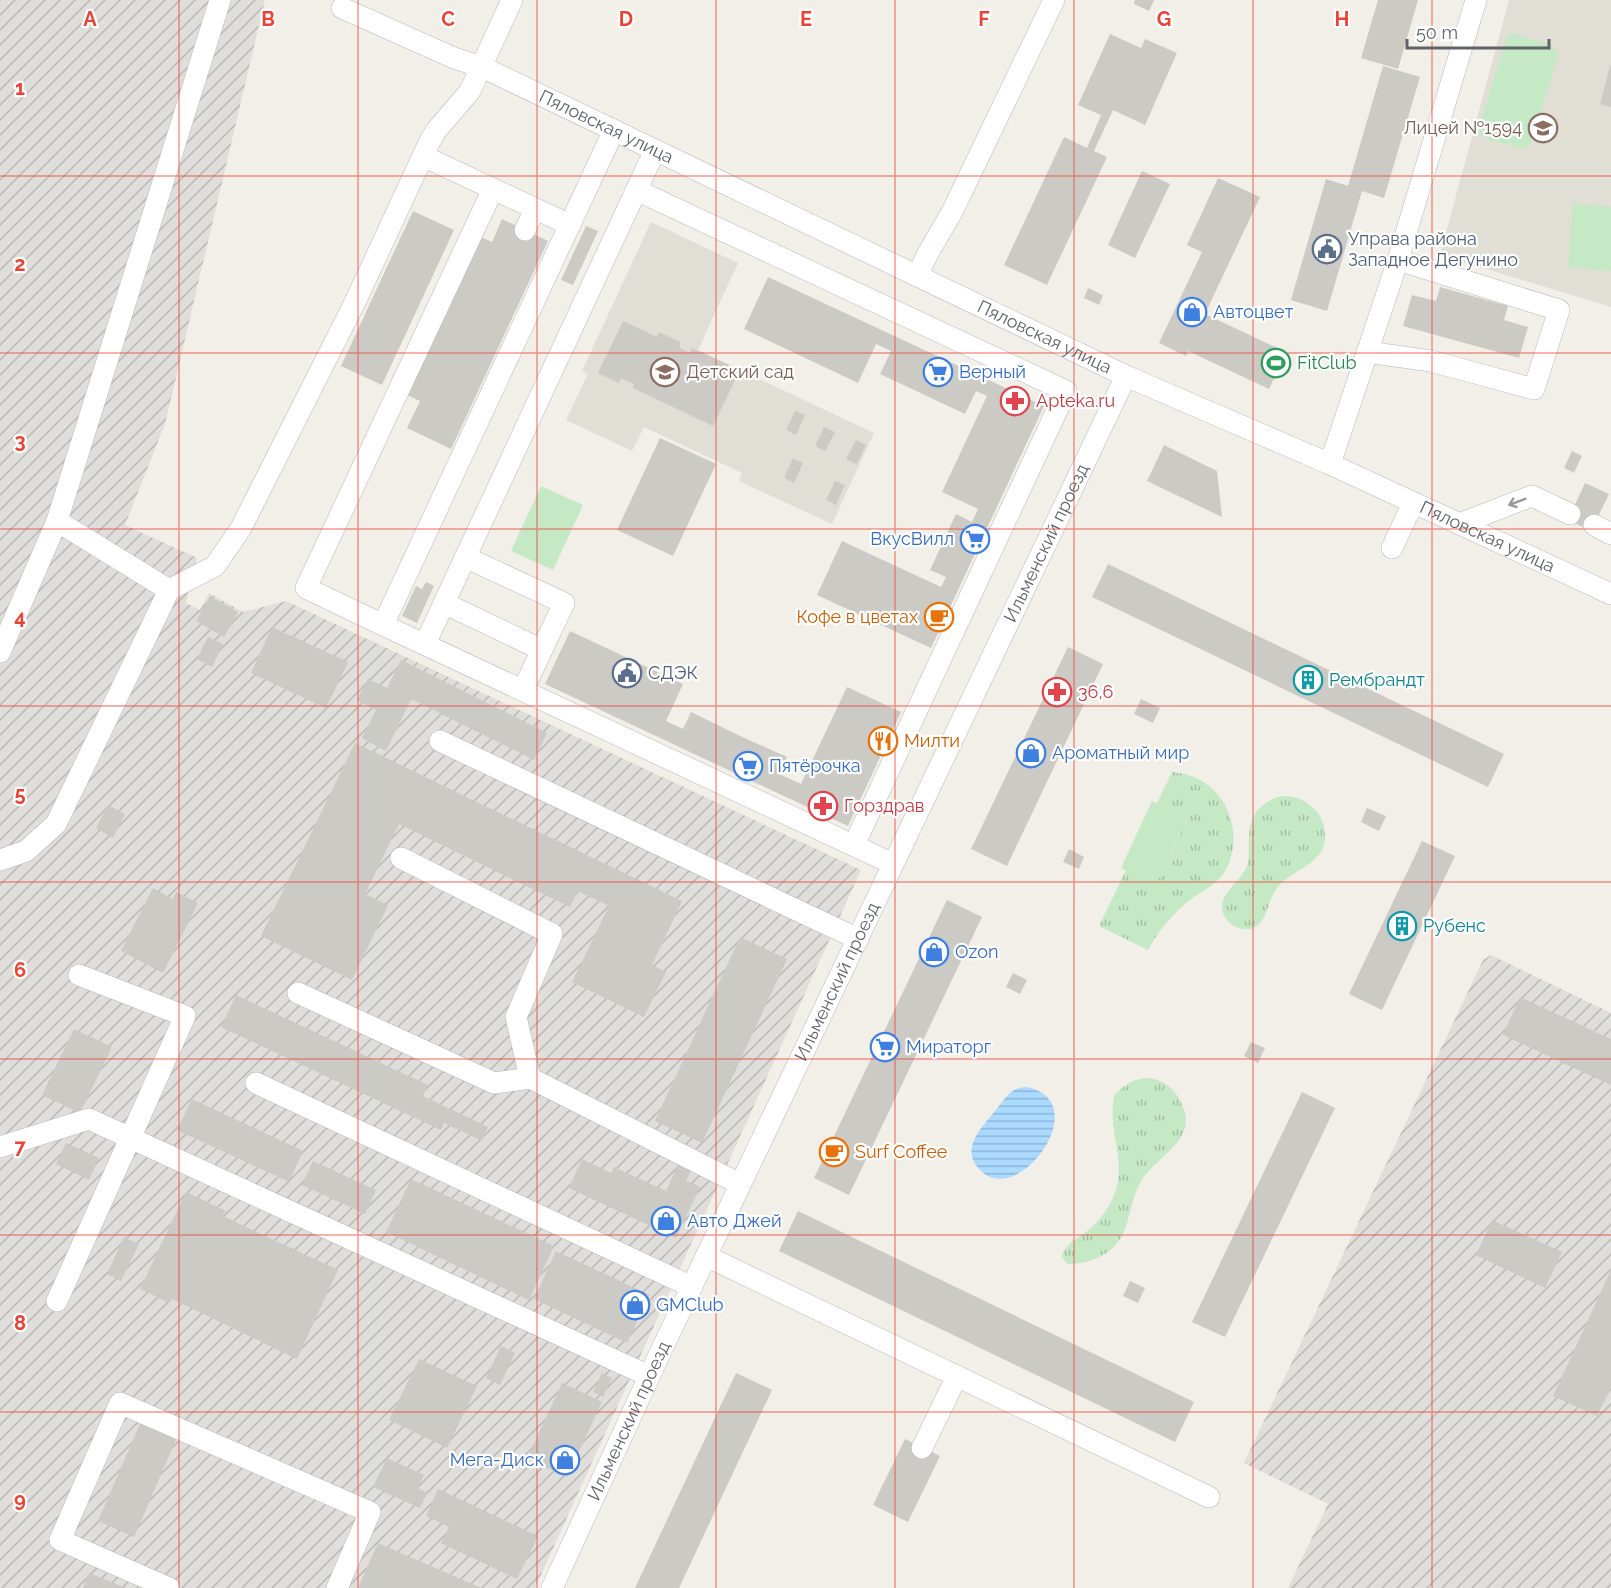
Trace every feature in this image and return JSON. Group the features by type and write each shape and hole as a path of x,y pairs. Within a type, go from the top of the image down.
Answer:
{"street":[{"path":"0,651 57,521 220,0"},
{"path":"0,860 26,851 56,824 169,590 215,566 242,528 356,300 435,132 470,91 512,0"},
{"path":"917,276 952,212 1054,0"},
{"path":"1330,464 1398,260 1476,0"},
{"name":"Пяловская улица","path":"342,8 454,58 482,67 1126,376 1330,464 1611,594"},
{"path":"383,625 614,130"},
{"path":"425,644 655,150"},
{"path":"423,156 570,225"},
{"path":"493,189 306,588 893,864"},
{"path":"636,190 1066,391 854,845"},
{"path":"525,230 535,209"},
{"path":"1367,352 1431,361 1534,389 1559,310 1398,260"},
{"name":"Ильменский проезд","path":"552,1588 649,1376 1126,376"},
{"path":"1459,524 1532,496 1570,514"},
{"path":"1392,548 1413,503"},
{"path":"57,521 169,590"},
{"path":"465,557 564,603 523,690"},
{"path":"444,603 542,650"},
{"path":"440,741 858,939"},
{"path":"401,858 552,934 516,1017 531,1078"},
{"path":"57,1301 185,1016 79,975"},
{"path":"298,993 494,1083 531,1078 740,1184"},
{"path":"256,1083 692,1287"},
{"path":"0,1147 89,1119 649,1376"},
{"path":"706,1256 1209,1497"},
{"path":"922,1448 957,1376"},
{"path":"169,1588 60,1540 120,1402 370,1512 337,1588"}],"shaded area":[{"path":"0,0 265,0 165,424 125,525 197,558 186,603 200,610 209,593 243,612 286,601 861,870 535,1588 0,1588"},
{"name":"Лицей №1594","path":"1509,0 1611,0 1611,307 1440,255"},
{"name":"Детский сад","path":"651,222 738,263 698,350 874,433 832,524 739,481 742,473 644,427 632,451 566,420 588,374 582,371"},
{"path":"1491,955 1611,1013 1611,1588 1288,1588 1328,1504 1244,1463 1483,960"}],"green space":[{"path":"1515,34 1553,46 1558,55 1532,143 1522,149 1484,138 1479,127 1506,40 1509,35"},
{"path":"1573,204 1611,207 1611,271 1568,267"},
{"path":"541,486 583,505 553,570 511,551"},
{"path":"1172,772 1196,778 1209,786 1221,798 1232,824 1232,856 1216,882 1175,913 1148,950 1099,926 1126,870 1156,884 1188,819 1157,803"},
{"path":"1281,796 1301,800 1317,812 1324,827 1324,844 1314,860 1281,883 1261,922 1251,929 1239,928 1229,922 1223,912 1224,898 1247,866 1249,831 1253,817 1261,806"},
{"path":"1152,801 1188,818 1156,885 1121,868"},
{"path":"1151,1078 1168,1086 1180,1100 1185,1114 1182,1136 1142,1180 1118,1242 1095,1259 1067,1264 1062,1257 1063,1252 1101,1217 1113,1198 1117,1185 1119,1160 1113,1123 1114,1096 1130,1082"}],"water":[{"path":"1026,1087 1046,1096 1054,1111 1053,1130 1044,1148 1030,1165 1014,1176 996,1178 980,1170 974,1162 972,1146 979,1131 1008,1095 1015,1089"}],"building":[{"path":"1135,0 1154,0 1149,11 1134,4"},
{"path":"1378,0 1418,0 1398,69 1361,58"},
{"path":"1110,34 1141,48 1145,39 1177,53 1145,125 1113,110 1094,151 1107,157 1047,285 1004,265 1064,137 1087,148 1101,115 1078,105"},
{"path":"1383,66 1420,77 1384,198 1362,191 1327,311 1291,300 1326,179 1348,186"},
{"path":"1611,66 1611,107 1600,104"},
{"path":"1142,171 1170,184 1135,258 1108,245"},
{"path":"1218,178 1260,197 1205,314 1286,352 1269,389 1188,351 1186,356 1159,343 1202,252 1187,245"},
{"path":"413,211 454,230 382,385 341,366"},
{"path":"502,219 548,241 451,449 407,428 420,401 407,395 481,237 492,242"},
{"path":"586,226 598,231 573,285 561,280"},
{"path":"768,277 1044,406 931,648 817,595 842,541 941,587 946,577 930,570 956,514 972,522 978,509 942,492 987,396 976,391 965,414 880,374 891,351 876,344 858,383 744,329"},
{"path":"1440,287 1508,306 1504,320 1528,327 1519,358 1403,326 1412,295 1436,301"},
{"path":"1088,288 1103,295 1099,305 1084,298"},
{"path":"623,321 657,337 659,332 681,342 679,347 690,353 692,348 740,370 713,426 633,388 634,384 621,378 619,383 598,373"},
{"path":"795,411 805,415 796,435 786,430"},
{"path":"824,427 835,432 825,451 815,446"},
{"path":"660,438 716,464 673,556 617,530"},
{"path":"856,440 866,445 857,464 846,459"},
{"path":"1164,445 1217,471 1222,517 1147,481"},
{"path":"1572,451 1582,456 1574,473 1564,468"},
{"path":"793,458 803,463 794,483 784,478"},
{"path":"835,481 845,485 836,505 826,500"},
{"path":"1585,483 1609,494 1591,531 1568,520"},
{"name":"Рембрандт","path":"1108,564 1504,754 1488,787 1092,597"},
{"path":"426,582 434,586 417,623 402,616 416,586 422,589"},
{"path":"210,596 238,612 224,637 196,621"},
{"path":"272,627 348,662 326,708 251,673"},
{"path":"570,631 683,684 666,721 683,729 691,712 787,757 779,774 801,784 847,687 901,712 848,826 545,684"},
{"path":"208,637 223,644 212,667 197,659"},
{"path":"1068,647 1103,664 1007,866 971,849"},
{"path":"401,660 547,733 534,760 411,699 386,751 362,738 376,710 357,700 368,679 387,688"},
{"path":"1141,699 1160,708 1153,723 1134,714"},
{"path":"355,743 682,901 652,965 666,972 644,1017 572,982 609,906 578,891 570,907 399,824 365,894 388,905 352,980 261,936"},
{"path":"108,805 125,814 113,838 96,828"},
{"path":"1367,808 1386,816 1379,831 1361,822"},
{"name":"Рубенс","path":"1422,841 1455,856 1382,1010 1349,994"},
{"path":"1069,849 1084,857 1079,869 1063,862"},
{"path":"153,888 173,899 176,892 198,903 163,973 121,951"},
{"path":"947,900 982,917 849,1195 814,1178"},
{"path":"740,937 787,959 702,1143 655,1121"},
{"path":"1013,973 1027,980 1020,994 1006,987"},
{"path":"236,995 428,1085 423,1096 488,1127 482,1141 444,1123 441,1130 221,1027"},
{"path":"1520,997 1611,1039 1611,1085 1503,1035"},
{"path":"74,1029 112,1047 80,1113 42,1095"},
{"path":"1251,1042 1265,1048 1258,1063 1244,1056"},
{"path":"1302,1092 1335,1108 1225,1337 1192,1322"},
{"path":"192,1099 303,1151 289,1182 177,1130"},
{"path":"66,1143 99,1158 89,1180 56,1164"},
{"path":"582,1159 611,1173 614,1167 666,1191 678,1165 691,1171 686,1180 700,1187 676,1238 569,1188"},
{"path":"313,1161 376,1190 365,1214 302,1185"},
{"path":"411,1179 554,1246 529,1300 386,1232"},
{"path":"186,1192 226,1211 223,1216 338,1270 297,1359 172,1299 170,1303 140,1289"},
{"path":"798,1211 1194,1402 1175,1442 779,1251"},
{"path":"1492,1220 1562,1252 1545,1288 1476,1255"},
{"path":"124,1237 139,1244 121,1281 107,1274"},
{"path":"556,1251 650,1295 627,1343 534,1299"},
{"path":"1611,1270 1611,1387 1597,1416 1553,1396"},
{"path":"1130,1281 1145,1288 1138,1303 1123,1296"},
{"path":"501,1346 515,1353 500,1385 486,1378"},
{"path":"419,1359 477,1386 447,1448 389,1420"},
{"path":"602,1373 612,1378 603,1397 593,1392"},
{"path":"736,1373 772,1390 679,1588 635,1588"},
{"path":"562,1383 602,1402 567,1477 527,1459"},
{"path":"142,1419 178,1435 134,1537 98,1521"},
{"path":"905,1439 940,1456 908,1522 873,1505"},
{"path":"387,1458 424,1475 418,1488 427,1493 420,1508 373,1487"},
{"path":"438,1489 538,1536 517,1579 441,1543 449,1527 426,1516"},
{"path":"378,1543 481,1588 358,1588"},
{"path":"89,1573 126,1588 83,1588"}],"place":[{"name":"Лицей №1594","path":"1543,128"},
{"name":"Управа района Западное Дегунино","path":"1327,249"},
{"name":"Автоцвет","path":"1192,312"},
{"name":"FitClub","path":"1276,363"},
{"name":"Детский сад","path":"665,372"},
{"name":"Верный","path":"938,372"},
{"name":"Apteka.ru","path":"1015,401"},
{"name":"ВкусВилл","path":"975,539"},
{"name":"Кофе в цветах","path":"939,617"},
{"name":"СДЭК","path":"627,673"},
{"name":"Рембрандт","path":"1308,680"},
{"name":"36,6","path":"1057,692"},
{"name":"Милти","path":"883,741"},
{"name":"Ароматный мир","path":"1031,753"},
{"name":"Пятёрочка","path":"748,766"},
{"name":"Горздрав","path":"823,806"},
{"name":"Рубенс","path":"1402,926"},
{"name":"Ozon","path":"934,952"},
{"name":"Мираторг","path":"885,1047"},
{"name":"Surf Coffee","path":"834,1152"},
{"name":"Авто Джей","path":"666,1221"},
{"name":"GMClub","path":"635,1305"},
{"name":"Мега-Диск","path":"565,1460"}]}
